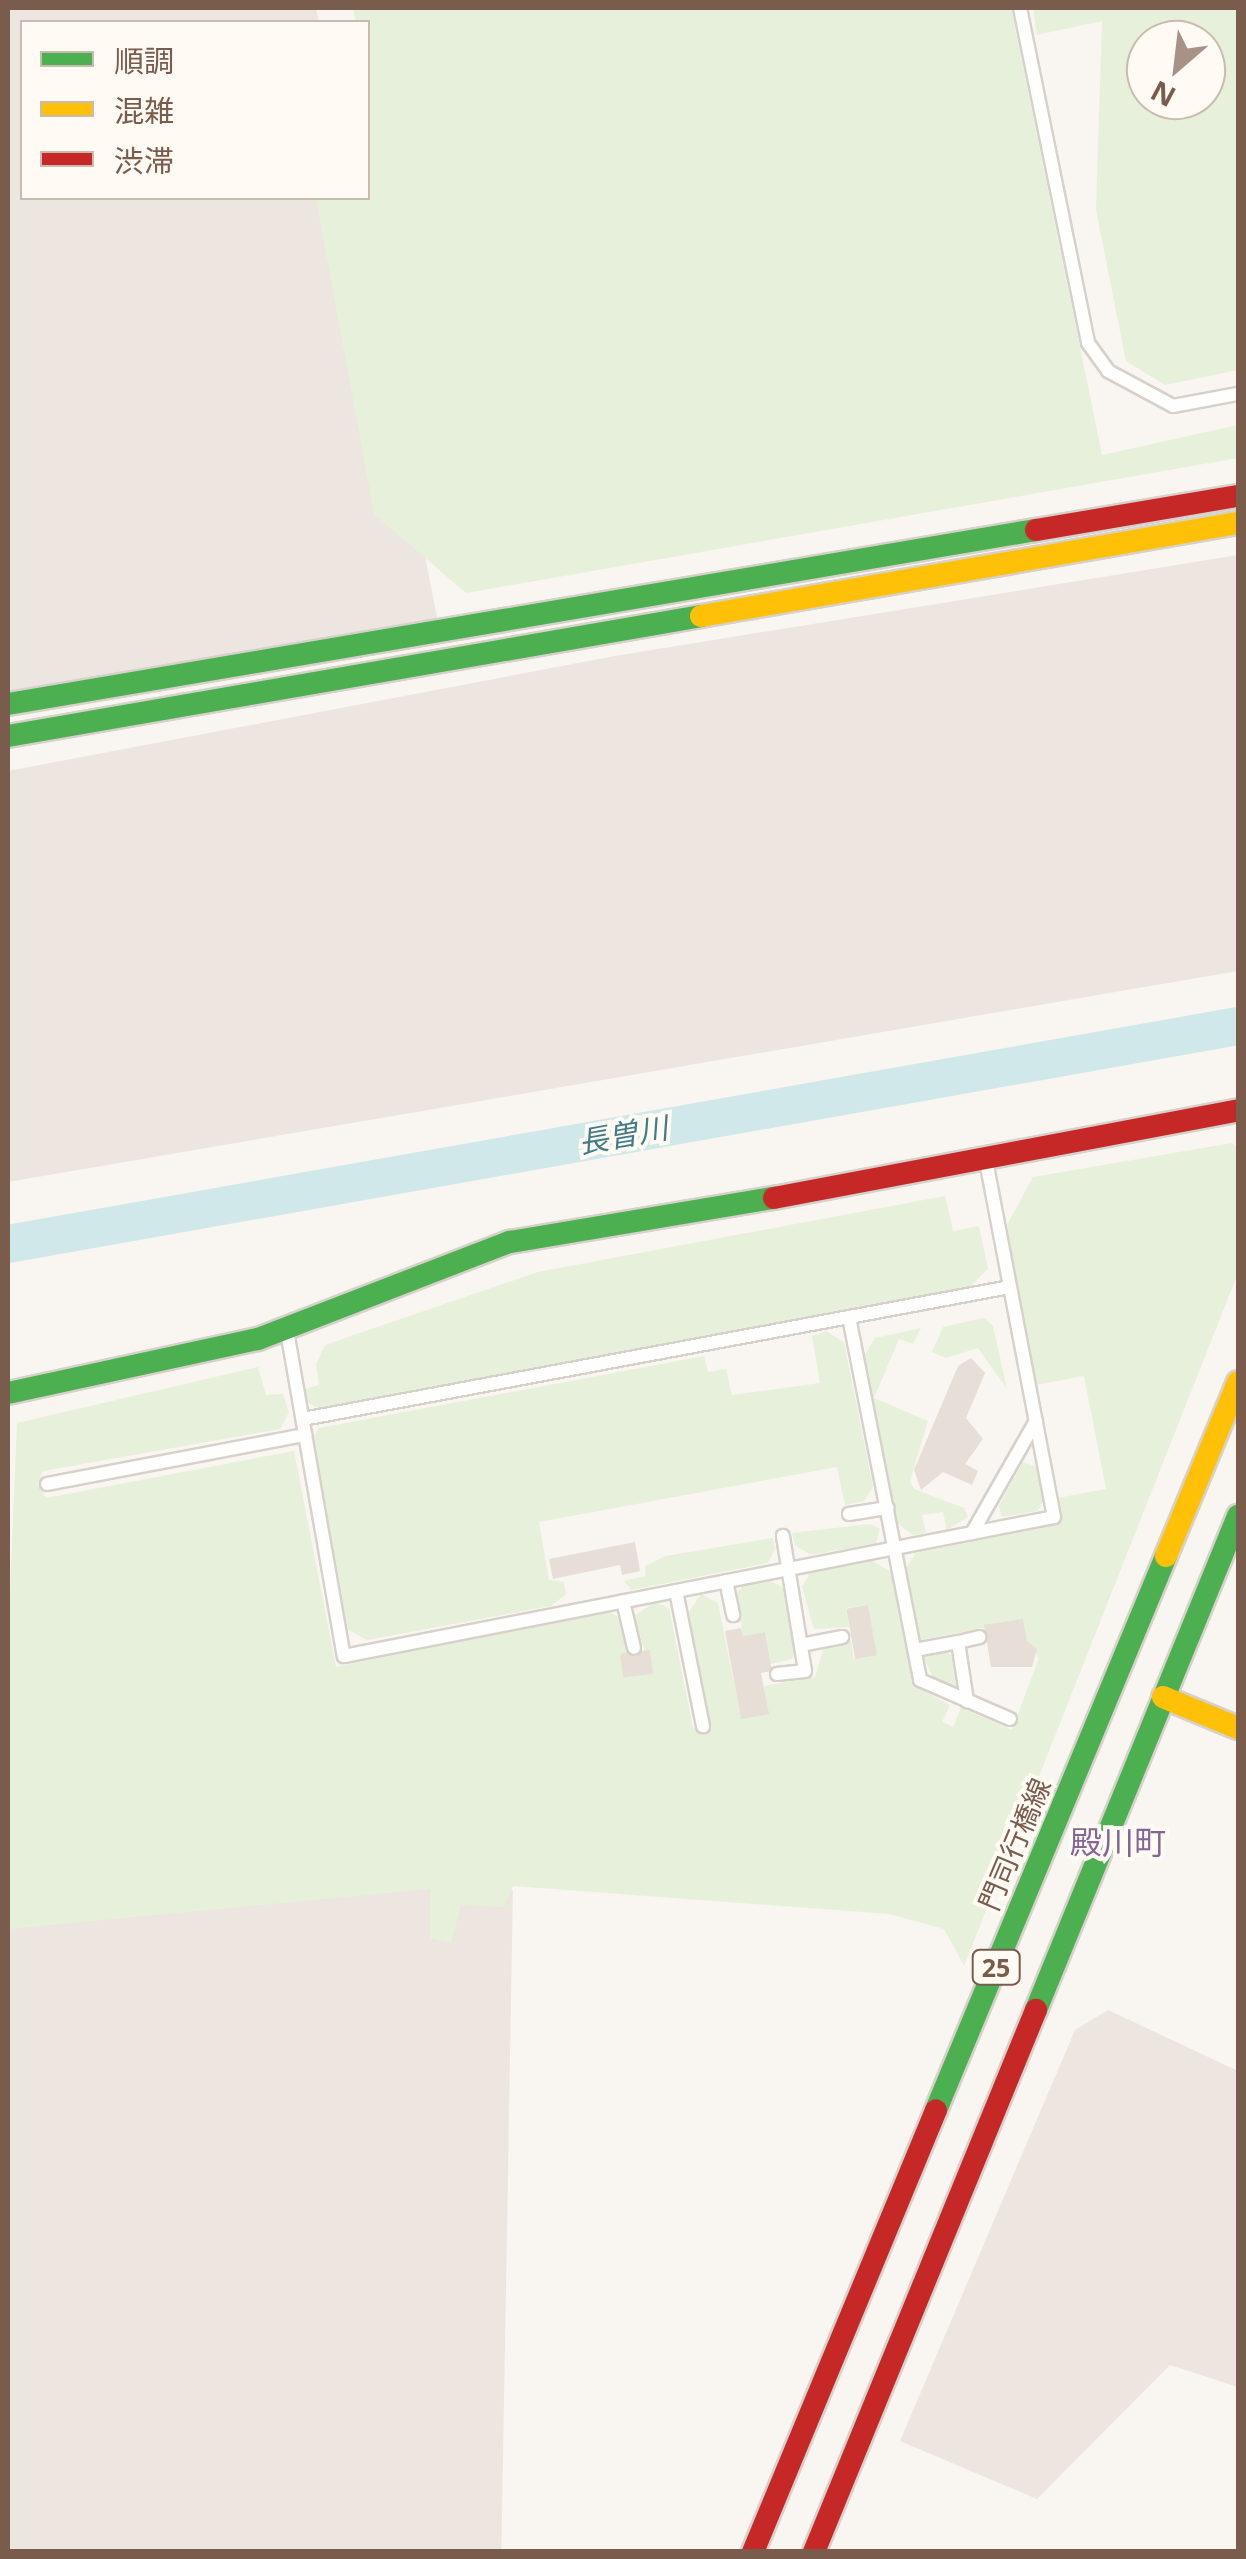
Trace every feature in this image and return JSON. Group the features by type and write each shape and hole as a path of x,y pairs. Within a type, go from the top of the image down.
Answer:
{"street":[{"path":"8,704 1238,496"},
{"path":"8,736 1238,524"},
{"path":"8,1393 287,1328 510,1242 986,1160 1238,1110"},
{"name":"門司行橋線","path":"752,2552 1238,1382"},
{"name":"25","path":"814,2552 1238,1516"},
{"path":"1163,1697 1238,1728"}],"lane":[{"path":"1020,8 1088,343 1108,371 1173,406 1238,394"},
{"path":"287,1328 344,1656 1054,1517 986,1160"},
{"path":"303,1419 1010,1287"},
{"path":"850,1317 920,1680 1010,1719"},
{"path":"972,1533 1036,1421"},
{"path":"47,1484 305,1435"},
{"path":"849,1514 888,1508"},
{"path":"776,1674 805,1670 783,1536"},
{"path":"726,1581 733,1615"},
{"path":"676,1591 704,1726"},
{"path":"624,1602 634,1648"},
{"path":"801,1645 842,1636"},
{"path":"915,1650 979,1638"},
{"path":"958,1642 967,1700"}],"shaded area":[{"path":"8,8 316,8 319,20 20,20 20,200 354,200 439,627 8,704"},
{"path":"1238,555 1238,971 8,1182 8,771 615,656"},
{"path":"8,1881 513,1890 501,2552 8,2552"},
{"path":"1108,2010 1238,2071 1238,2387 1170,2365 1037,2499 900,2441 1075,2030"}],"green space":[{"path":"353,8 1011,8 1102,455 1238,425 1238,458 466,593 374,514 316,200 370,200 370,20 356,20"},
{"path":"1033,8 1238,8 1238,370 1165,385 1126,361 1096,210 1102,21 1037,35"},
{"path":"1232,1143 1238,1147 1238,1273 964,1966 944,1929 889,1914 513,1886 504,1907 461,1905 451,1943 430,1938 430,1889 8,1929 8,1639 17,1423 258,1367 266,1395 283,1394 289,1412 280,1429 43,1471 37,1484 46,1498 294,1451 336,1667 607,1610 618,1617 628,1653 620,1654 652,1674 634,1616 655,1602 669,1608 693,1728 708,1726 689,1612 701,1594 718,1603 741,1718 768,1714 764,1686 815,1677 824,1647 851,1641 854,1659 876,1655 868,1605 846,1608 849,1627 814,1629 802,1587 810,1573 869,1559 891,1572 913,1685 950,1705 942,1722 953,1727 961,1708 1012,1730 1039,1658 1027,1641 1023,1620 916,1641 903,1573 916,1553 1056,1525 1057,1498 1106,1489 1084,1376 1035,1385 1007,1225 1033,1177"},
{"path":"945,1196 953,1231 979,1226 988,1269 967,1289 320,1409 303,1400 302,1390 319,1385 316,1364 325,1345 538,1272"},
{"path":"984,1318 993,1326 1007,1389 978,1348 946,1358 932,1352 943,1327"},
{"path":"921,1328 913,1344 899,1339 874,1398 928,1421 910,1481 914,1489 964,1508 968,1517 947,1530 943,1512 922,1515 926,1533 913,1535 897,1523 865,1354 875,1338"},
{"path":"826,1331 844,1342 873,1487 864,1501 845,1505 837,1467 539,1522 549,1580 564,1582 566,1594 551,1606 367,1640 345,1628 311,1442 319,1428 704,1356 708,1372 726,1369 732,1395 820,1383 812,1336"},
{"path":"1023,1462 1037,1467 1044,1500 1038,1511 1002,1517 999,1506"},
{"path":"870,1524 880,1529 876,1543 811,1555 795,1545 792,1533"},
{"path":"773,1538 775,1549 768,1563 631,1590 624,1581 645,1576 645,1566 666,1556"},
{"path":"768,1580 784,1588 797,1648 792,1659 771,1664 765,1632 743,1636 737,1593 745,1584"},
{"path":"948,1652 954,1658 956,1690 934,1679 922,1654"}],"building":[{"path":"971,1358 985,1373 966,1418 983,1439 965,1464 978,1471 972,1485 943,1472 921,1490 914,1470 958,1366"},
{"path":"635,1542 640,1571 622,1575 620,1565 553,1579 549,1559"},
{"path":"868,1605 877,1655 855,1659 846,1609"},
{"path":"1023,1619 1027,1641 1037,1649 1032,1667 991,1667 984,1625"},
{"path":"741,1628 743,1636 765,1632 772,1671 761,1673 769,1714 741,1719 725,1631"},
{"path":"650,1650 653,1674 623,1677 620,1654"}],"waterway":[{"name":"長曽川","path":"8,1244 1238,1026"}],"traffic: fast":[{"path":"8,704 1036,530"},
{"path":"8,736 701,616"},
{"path":"8,1393 258,1339 510,1242 774,1198"},
{"path":"1036,2010 1238,1516"},
{"path":"936,2110 1166,1556"}],"traffic: slow":[{"path":"701,616 1238,523"},
{"path":"1166,1556 1238,1382"},
{"path":"1163,1697 1238,1728"}],"traffic: jam":[{"path":"1036,530 1238,496"},
{"path":"774,1198 1238,1110"},
{"path":"814,2552 1036,2010"},
{"path":"753,2552 936,2110"}],"district":[{"name":"殿川町","path":"1118,1842"}]}
